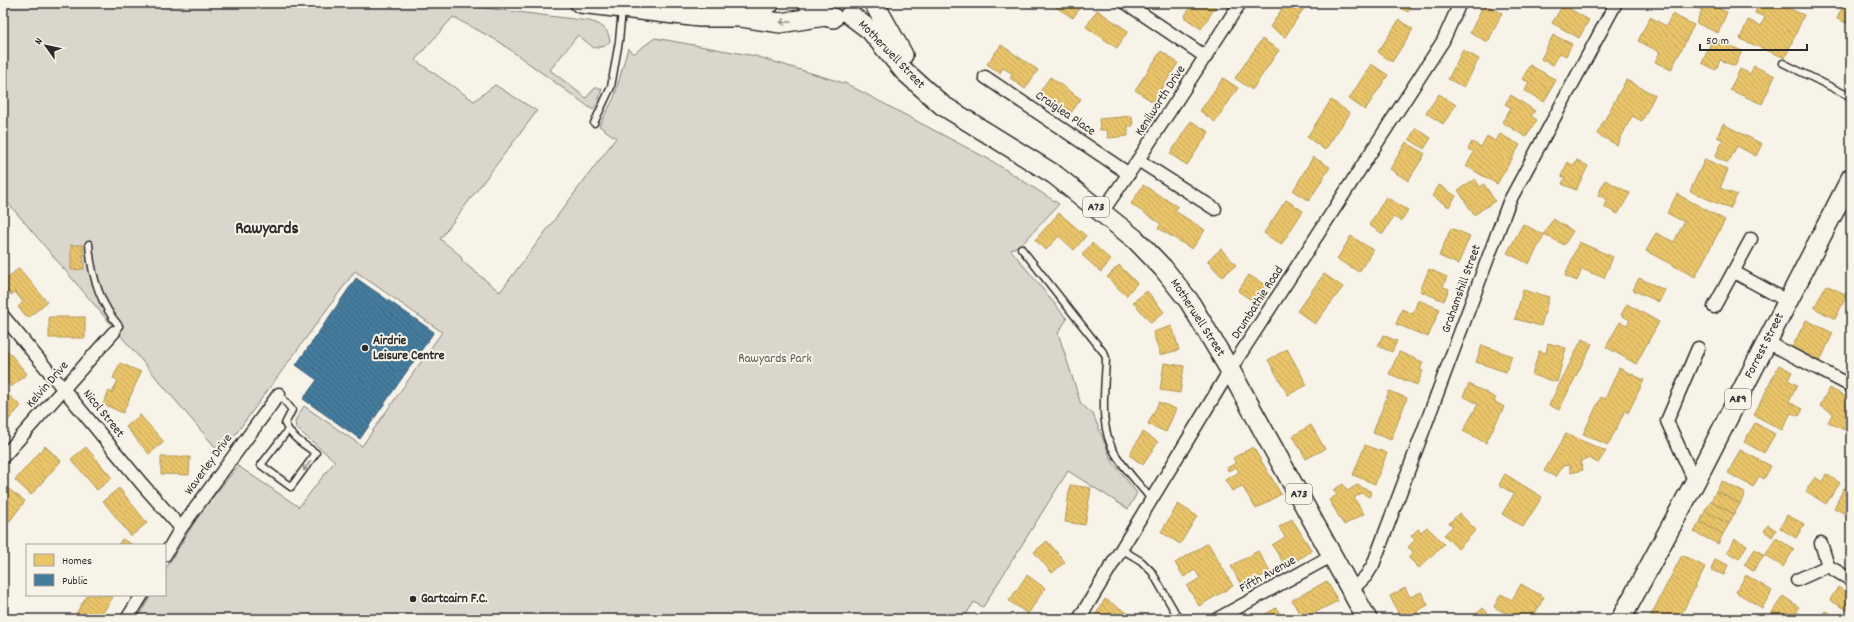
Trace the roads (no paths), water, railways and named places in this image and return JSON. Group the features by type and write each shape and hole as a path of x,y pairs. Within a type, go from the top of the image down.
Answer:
{"main road":[{"path":"580,3 700,17 741,17 780,23 825,16 840,18 850,16 858,11 865,3"},
{"path":"741,17 770,3"},
{"path":"808,3 825,16"},
{"name":"A73","path":"874,3 921,88"},
{"name":"Motherwell Street","path":"850,16 870,30 904,71 921,88 942,105 1055,175 1148,251 1174,281 1189,300 1230,370 1367,619"},
{"name":"Forrest Street","path":"1622,619 1695,482 1787,301 1849,184"}],"street":[{"path":"1126,3 1206,57"},
{"name":"Kenilworth Drive","path":"1102,212 1129,174 1240,3"},
{"name":"Drumbathie Road","path":"1079,619 1230,370 1439,48 1460,3"},
{"name":"Grahamshill Street","path":"1352,590 1366,576 1373,565 1509,202 1616,3"},
{"name":"Craiglea Place","path":"985,77 1129,174"},
{"path":"1138,160 1215,209"},
{"path":"1714,307 1751,239"},
{"path":"1734,272 1787,301"},
{"name":"Nicol Street","path":"3,316 142,484 181,528"},
{"name":"Kelvin Drive","path":"3,457 114,332"},
{"path":"1767,342 1851,386"},
{"path":"1695,482 1667,421 1698,348"},
{"name":"Waverley Drive","path":"166,553 181,528 279,394"},
{"path":"1821,543 1828,566 1851,580"},
{"name":"Fifth Avenue","path":"1217,619 1333,555"},
{"path":"1797,580 1828,566"},
{"path":"128,619 141,596"}],"lane":[{"path":"594,123 611,87 619,41 622,8"},
{"path":"1783,63 1851,97"},
{"path":"90,244 94,279 109,314 119,326 114,332"},
{"path":"1021,248 1104,353 1106,358 1104,419 1110,441 1115,455 1151,499"},
{"path":"279,394 292,410 285,424 288,430 290,435 316,453 291,487 261,465 288,430"},
{"path":"1122,549 1141,561 1152,572 1179,619"}],"place":[{"name":"Airdrie Leisure Centre","path":"365,348"},
{"name":"Gartcairn F.C.","path":"413,599"}],"district":[{"name":"Rawyards","path":"267,230"}],"park label":[{"name":"Rawyards Park","path":"775,359"}]}
